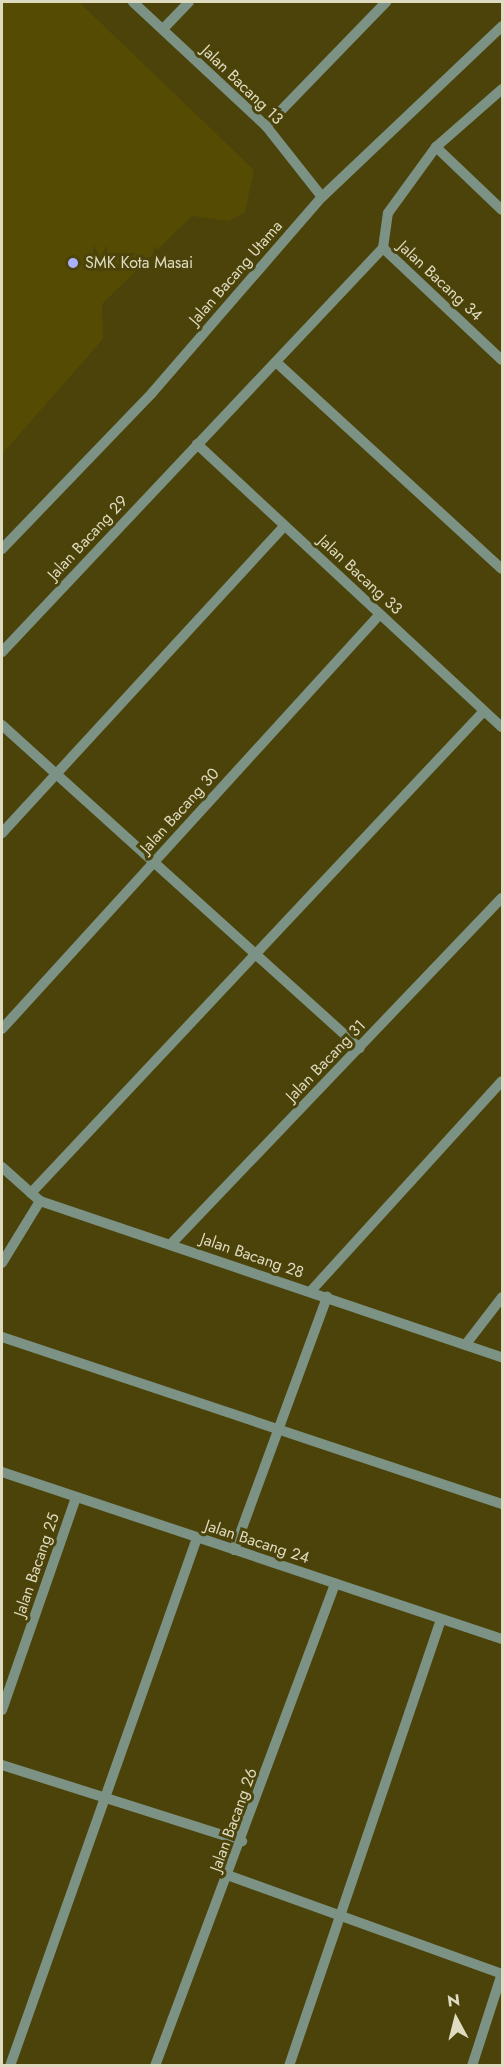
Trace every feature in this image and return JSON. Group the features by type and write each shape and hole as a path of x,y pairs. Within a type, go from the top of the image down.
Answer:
{"street":[{"name":"Jalan Bacang 13","path":"133,2 266,126 322,197"},
{"path":"163,29 189,2"},
{"path":"266,126 386,2"},
{"name":"Jalan Bacang Utama","path":"2,549 152,393 322,197 502,26"},
{"path":"383,248 388,213 436,147 502,89"},
{"path":"436,147 502,210"},
{"name":"Jalan Bacang 34","path":"383,248 502,360"},
{"name":"Jalan Bacang 29","path":"2,652 383,248"},
{"path":"276,362 502,569"},
{"name":"Jalan Bacang 33","path":"197,444 502,728"},
{"path":"2,833 284,526"},
{"path":"2,531 10,540"},
{"name":"Jalan Bacang 30","path":"2,1029 380,614"},
{"path":"31,1193 484,711"},
{"path":"2,725 360,1048"},
{"name":"Jalan Bacang 31","path":"171,1244 502,898"},
{"path":"310,1292 502,1081"},
{"name":"Jalan Bacang 28","path":"2,1167 40,1201 502,1357"},
{"path":"2,1263 40,1201"},
{"path":"234,1550 274,1428 327,1297"},
{"path":"466,1344 502,1297"},
{"path":"2,1337 502,1504"},
{"name":"Jalan Bacang 24","path":"2,1472 502,1639"},
{"name":"Jalan Bacang 25","path":"2,1710 76,1497"},
{"path":"10,2066 197,1538"},
{"name":"Jalan Bacang 26","path":"155,2066 230,1876 335,1584"},
{"path":"289,2066 441,1619"},
{"path":"2,1765 242,1841"},
{"path":"230,1876 502,1973 472,2066"}],"shaded area":[{"name":"SMK Kota Masai","path":"2,2 79,2 254,170 245,212 229,221 192,216 102,304 103,339 2,454"}],"place":[{"name":"SMK Kota Masai","path":"73,263"}]}
